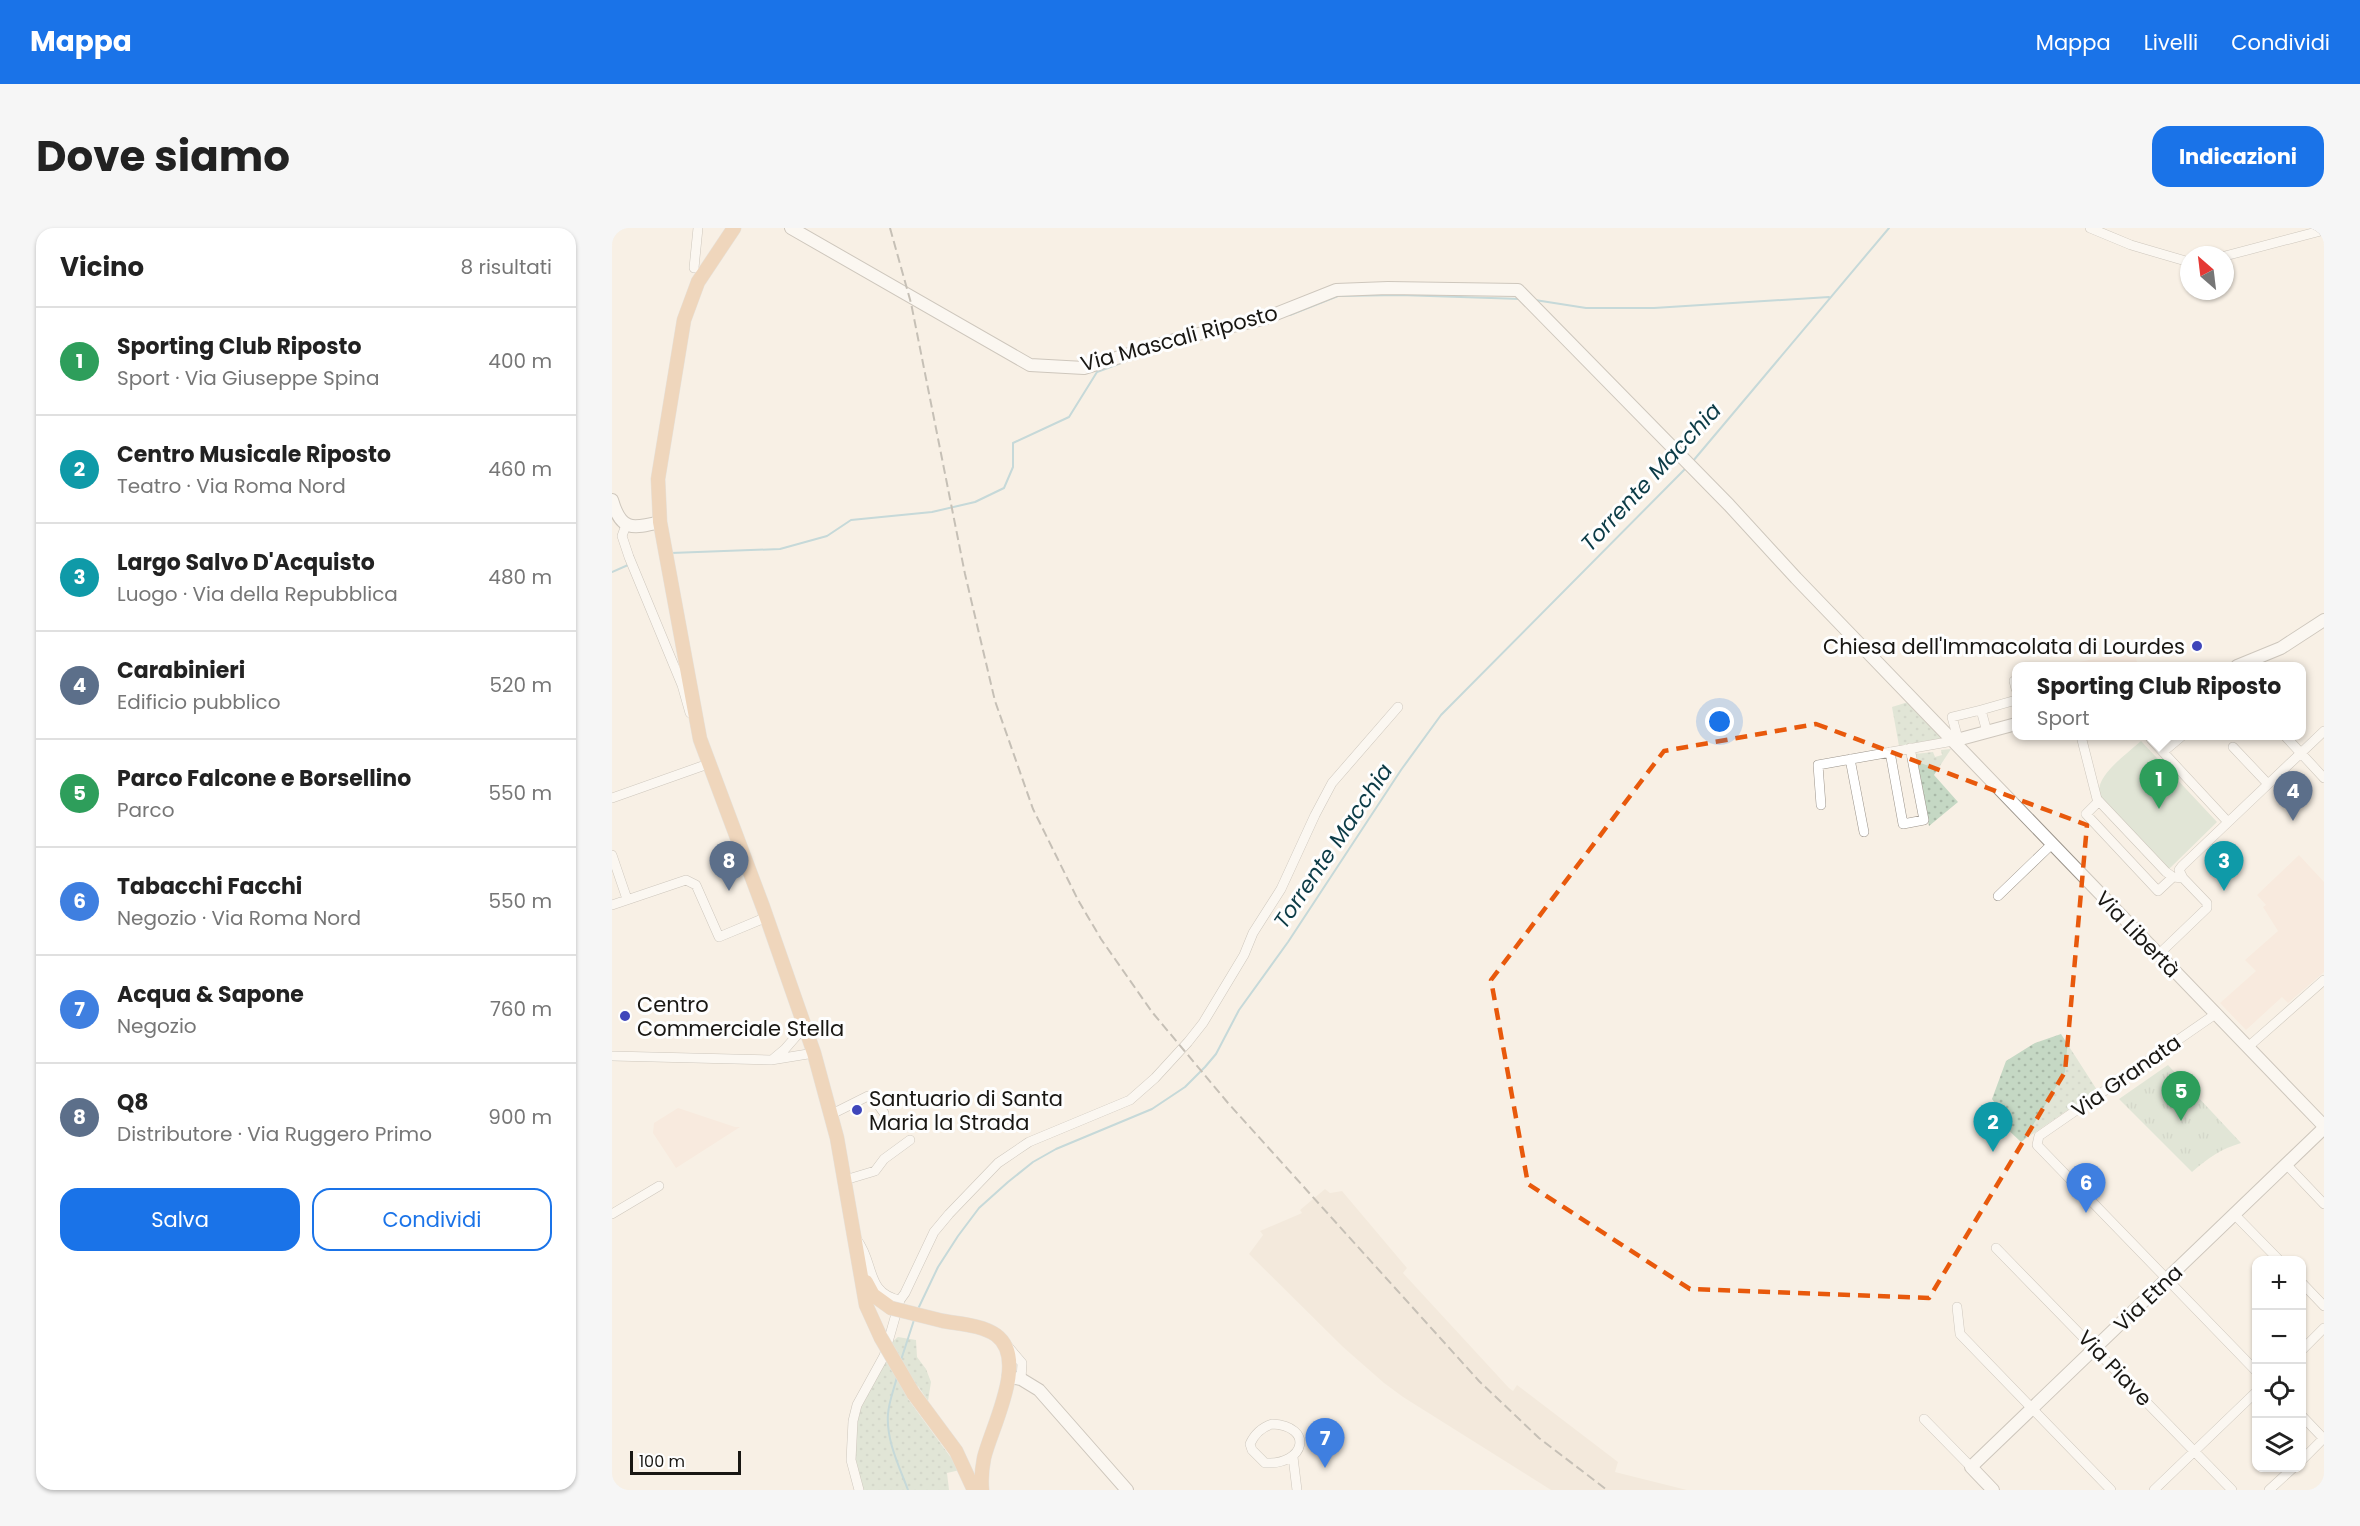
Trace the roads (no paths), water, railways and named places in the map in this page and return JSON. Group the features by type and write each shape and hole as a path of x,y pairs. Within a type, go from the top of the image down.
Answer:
{"main road":[{"path":"734,228 698,282 690,300 684,320 658,479 660,522 697,726 708,764 767,917 805,1026 832,1114 866,1305 878,1332 913,1393 973,1471 979,1471 983,1467"},
{"path":"861,1269 873,1295 943,1321 983,1328 1004,1341 1015,1378 1003,1404 983,1467 982,1490"},
{"path":"878,1332 877,1311 895,1304"},
{"path":"956,1451 974,1490"}],"street":[{"path":"694,268 698,228"},
{"name":"Via Mascali Riposto","path":"791,228 973,330 1030,365 1084,368 1181,338 1263,319 1336,290 1389,288 1518,290 1955,740"},
{"path":"2090,228 2131,245 2180,259"},
{"path":"2234,254 2324,230"},
{"path":"612,500 619,519 626,525 642,526 660,522"},
{"path":"626,525 622,536 629,557 682,685 688,709 697,726"},
{"path":"2247,662 2281,648 2324,620"},
{"path":"1955,740 1952,717 2012,701"},
{"path":"859,1490 851,1460 853,1421 857,1405 884,1356 895,1304 905,1293 934,1232 999,1163 1029,1142 1135,1096 1188,1042 1203,1023 1238,965 1253,933 1281,889 1332,783 1398,707"},
{"path":"1981,710 1987,732"},
{"path":"1821,806 1818,765 1955,740 2012,725"},
{"path":"2099,801 2086,814 2158,891 2178,877 2182,866 2324,731"},
{"name":"Via Libertà","path":"1955,740 2324,1127"},
{"path":"2082,740 2099,801 2207,903 2207,908 2158,955"},
{"path":"2152,740 2228,822"},
{"path":"2163,752 2176,740"},
{"path":"2289,740 2324,778"},
{"path":"2233,747 2268,784"},
{"path":"1890,752 1904,824 1924,820 1910,748"},
{"path":"1850,759 1864,832"},
{"path":"612,798 708,764"},
{"path":"1998,896 2052,844"},
{"path":"612,855 627,899"},
{"path":"612,905 686,880 696,885 719,937 767,917"},
{"path":"2248,1047 2324,980"},
{"name":"Via Granata","path":"2167,1280 2037,1145 2037,1141 2039,1136 2217,1013"},
{"path":"771,1060 786,1049 805,1026"},
{"path":"612,1056 771,1060 814,1053"},
{"path":"832,1114 868,1096 874,1099 884,1113"},
{"name":"Via Etna","path":"1971,1467 2324,1127"},
{"path":"845,1180 874,1171 884,1159 910,1140"},
{"path":"2286,1164 2324,1204"},
{"path":"612,1214 660,1186"},
{"path":"2234,1214 2275,1256"},
{"path":"855,1238 865,1250 873,1280 880,1292 895,1304"},
{"name":"Via Piave","path":"1996,1248 2232,1490"},
{"path":"2167,1280 2252,1367"},
{"path":"2306,1288 2324,1306"},
{"path":"1957,1307 1960,1335 2111,1490"},
{"path":"2306,1345 2324,1328"},
{"path":"1015,1378 1039,1390 1127,1490"},
{"path":"2154,1490 2252,1396"},
{"path":"2303,1418 2324,1439 2306,1455"},
{"path":"1924,1419 1993,1490"},
{"path":"1293,1458 1283,1462 1265,1463 1252,1450 1250,1444 1252,1438 1265,1426 1278,1424 1290,1428 1300,1439 1300,1447 1293,1458 1298,1490"},
{"path":"2269,1490 2288,1472"}],"waterway":[{"name":"Torrente Macchia","path":"1693,461 1889,228"},
{"path":"1290,315 1338,296 1400,295 1521,299"},
{"path":"1535,300 1586,308 1654,308 1829,297"},
{"path":"671,553 780,549 827,536 851,520 932,512 975,502 1004,488 1013,467 1013,443 1069,417 1097,372 1132,359"},
{"name":"Torrente Macchia","path":"918,1309 938,1267 958,1236 979,1208 1008,1182 1033,1162 1056,1149 1152,1109 1185,1087 1205,1067 1216,1054 1239,1010 1288,942 1401,770 1441,715 1687,467"},
{"path":"612,572 628,565"},
{"name":"Torrente Macchia","path":"901,1360 914,1320"},
{"name":"Torrente Macchia","path":"897,1377 889,1404 888,1424 894,1453 908,1490"}],"railway":[{"path":"890,228 911,303 965,574 995,701 1033,809 1078,900 1101,939 1152,1012 1228,1103 1479,1381 1539,1438 1607,1490"}],"place":[{"name":"Chiesa dell'Immacolata di Lourdes","path":"2197,646"},
{"name":"Sporting Club Riposto","path":"2159,809"},
{"name":"Carabinieri","path":"2293,821"},
{"name":"Q8","path":"729,891"},
{"name":"Largo Salvo D'Acquisto","path":"2224,891"},
{"name":"Centro Commerciale Stella","path":"625,1016"},
{"name":"Santuario di Santa Maria la Strada","path":"857,1110"},
{"name":"Parco Falcone e Borsellino","path":"2181,1121"},
{"name":"Centro Musicale Riposto","path":"1993,1152"},
{"name":"Tabacchi Facchi","path":"2086,1213"},
{"name":"Acqua & Sapone","path":"1325,1468"}]}
